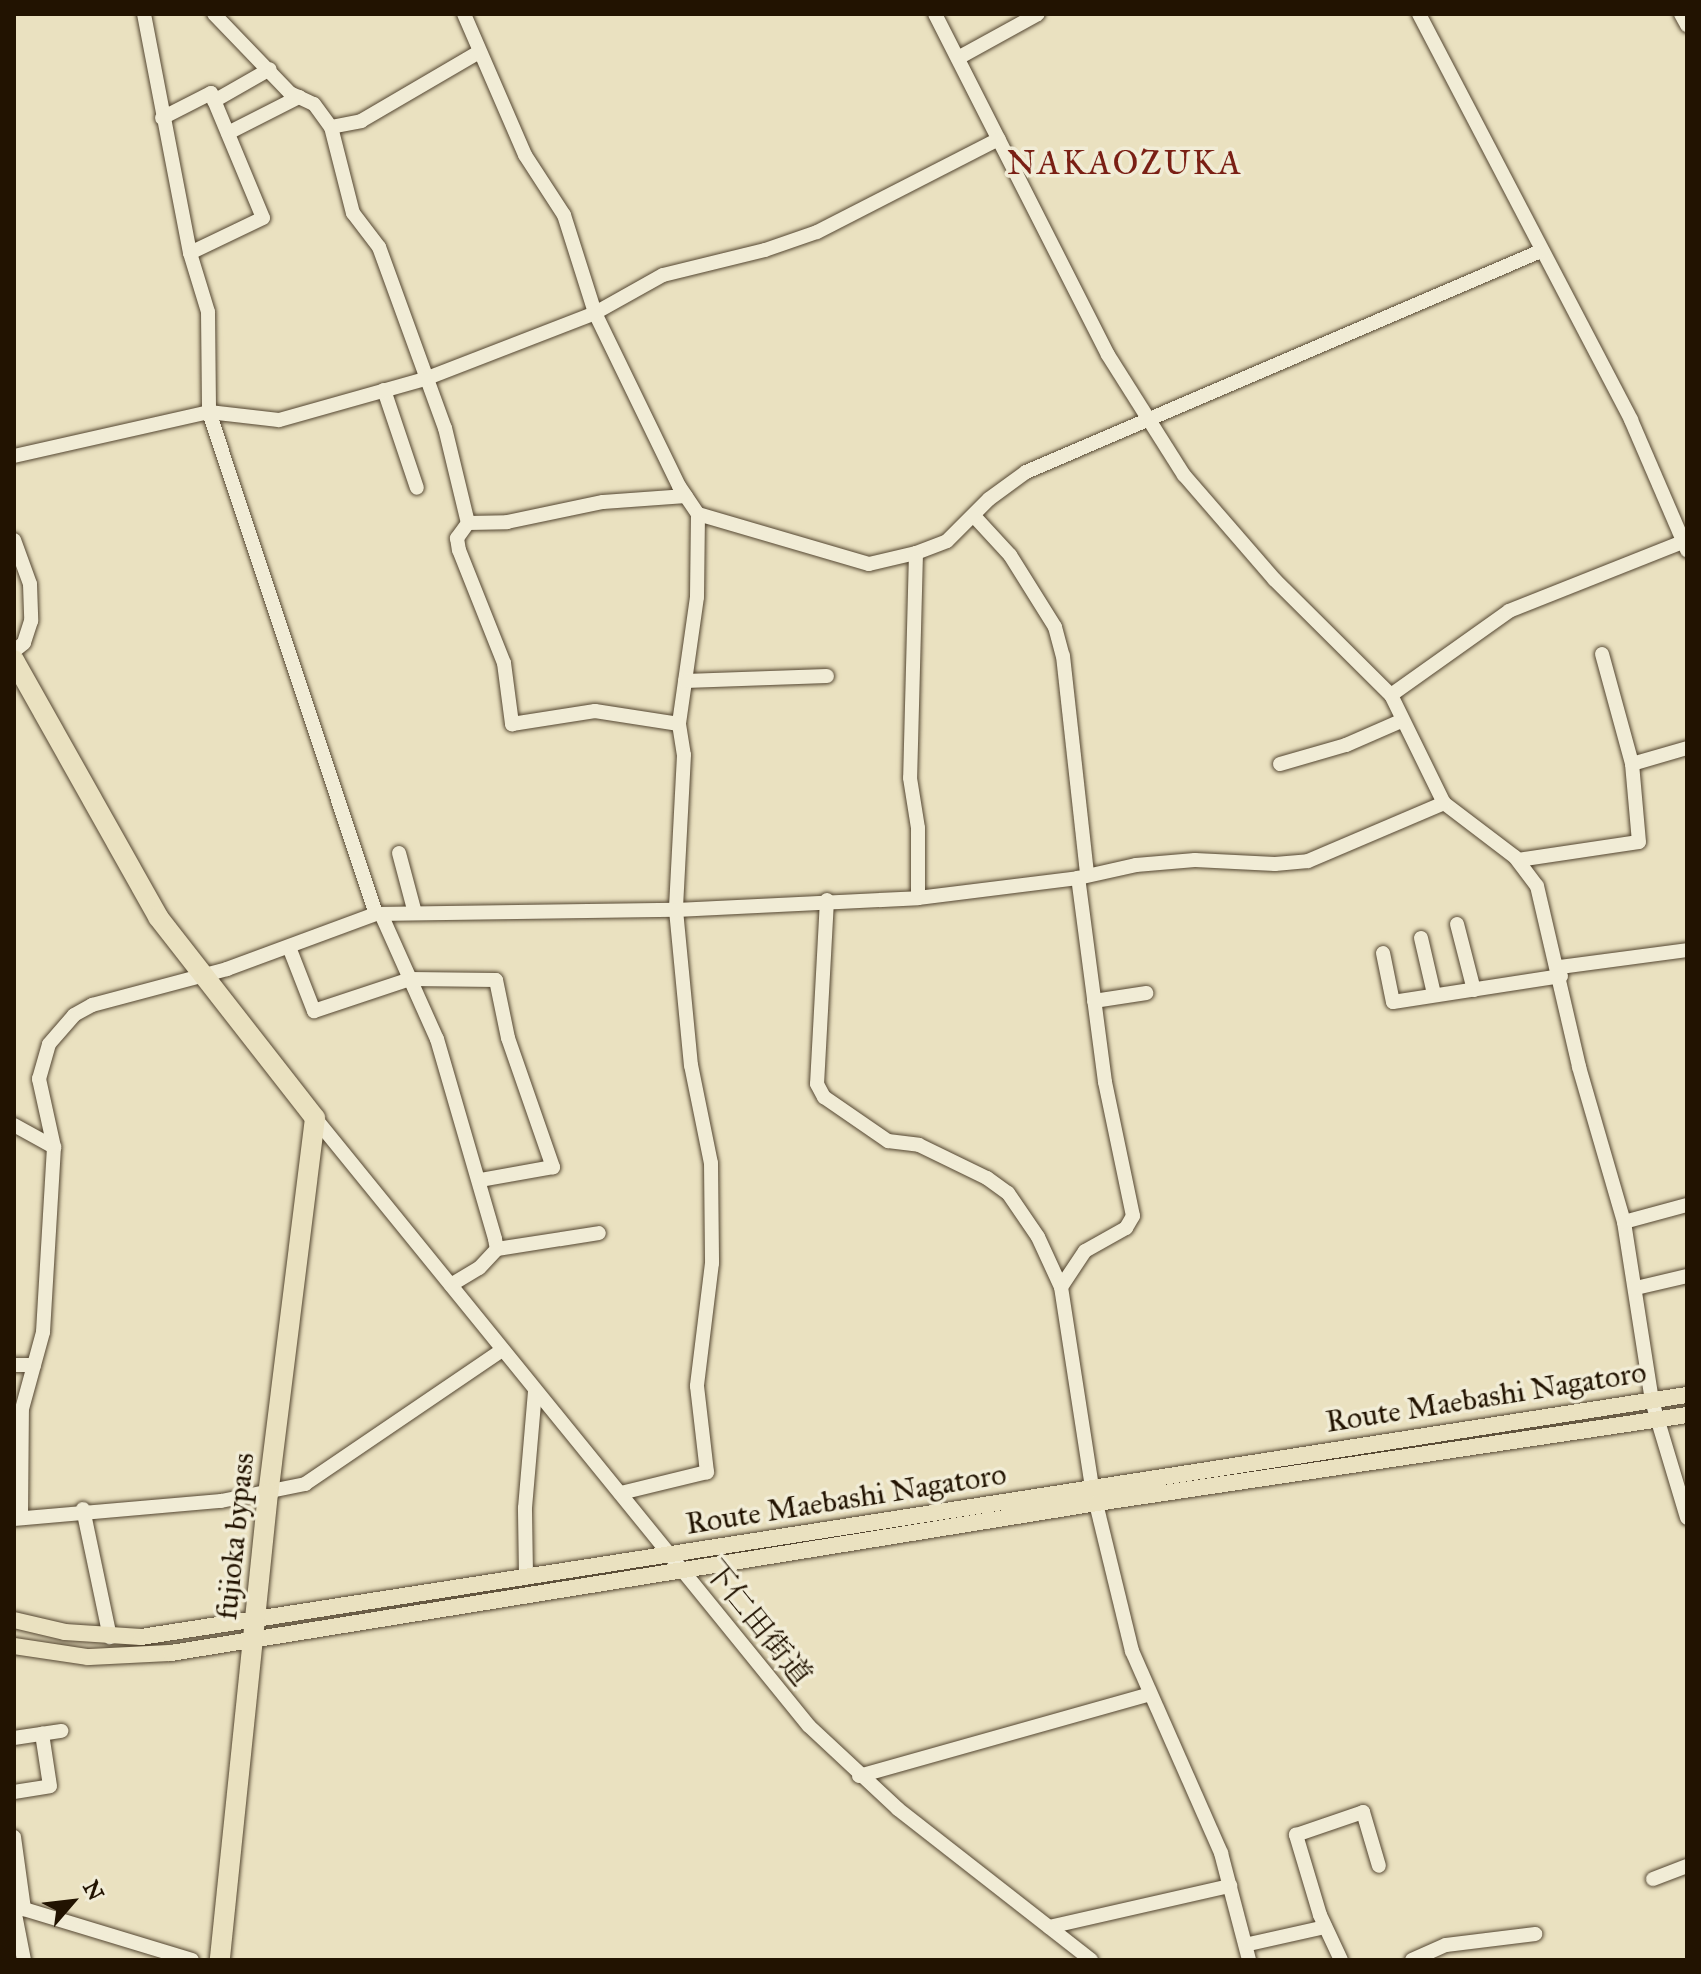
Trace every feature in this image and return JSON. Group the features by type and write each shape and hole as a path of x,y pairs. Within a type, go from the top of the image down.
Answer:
{"highway":[{"path":"14,660 130,874 199,974 315,1118"},
{"name":"fujioka bypass","path":"220,1960 268,1493 315,1118"}],"main road":[{"name":"Route Maebashi Nagatoro","path":"14,1646 114,1657 255,1638 683,1572 1094,1495 1687,1395"},
{"name":"Route Maebashi Nagatoro","path":"14,1620 110,1637 141,1637 526,1575 1687,1415"}],"street":[{"path":"144,14 190,253 208,312 209,412 379,914 437,1039 481,1180 497,1249"},
{"path":"214,14 299,97 314,104 331,127 353,213 379,247 445,428 468,523 457,538 459,550 504,663 512,724 595,711 679,724"},
{"path":"464,14 525,155 564,215 595,313 686,496 698,514 701,555 679,724 684,755 676,910 691,1065 711,1163 712,1263 697,1386 707,1472 621,1493"},
{"path":"935,14 1108,355 1194,486 1274,579 1391,695 1401,721 1444,803 1518,860 1537,886 1560,972 1579,1067 1624,1222 1652,1401 1687,1518"},
{"path":"958,58 1038,14"},
{"path":"1391,695 1509,611 1686,544 1631,420 1419,14"},
{"path":"1681,14 1687,25"},
{"path":"331,127 361,121 479,52"},
{"path":"214,101 270,69"},
{"path":"162,118 211,93 263,218 190,253"},
{"path":"228,133 299,97"},
{"path":"14,456 209,412 279,420 425,379 595,313 663,275 765,250 817,232 999,139"},
{"path":"698,514 869,564 916,553 947,541 1026,472 1541,251"},
{"path":"384,390 417,488"},
{"path":"468,523 507,522 603,502 686,496"},
{"path":"974,516 1010,555 1055,627 1063,656 1094,1001 1133,1216 1126,1228 1085,1251 1061,1287"},
{"path":"14,540 30,584 31,621 24,643 14,651"},
{"path":"916,553 910,778 918,828 918,898"},
{"path":"1518,860 1639,842 1632,764 1602,654"},
{"path":"685,681 827,676"},
{"path":"1280,764 1346,745 1401,721"},
{"path":"1632,764 1687,748"},
{"path":"502,1350 305,1484 268,1493 83,1509 18,1518 22,1409 43,1332 54,1147 39,1079 53,1038 92,1005 289,947 379,914 676,910 827,900 918,898 1195,860 1308,861 1444,803"},
{"path":"399,853 415,913"},
{"path":"827,900 817,1084 824,1097 888,1141 919,1145 952,1158 1008,1193 1038,1237 1061,1287 1094,1495 1132,1651 1148,1695 1221,1853 1249,1944 1249,1960"},
{"path":"1457,924 1474,990"},
{"path":"1421,938 1434,994"},
{"path":"289,947 314,1011 410,979 496,980 508,1038 553,1167 481,1180"},
{"path":"1383,953 1393,1002 1687,950"},
{"path":"1094,1001 1146,993"},
{"name":"下仁田街道","path":"315,1118 809,1726 859,1776 1091,1960"},
{"path":"14,1125 54,1147"},
{"path":"1624,1222 1687,1205"},
{"path":"451,1285 497,1249 599,1233"},
{"path":"1636,1288 1687,1276"},
{"path":"14,1365 34,1365"},
{"path":"526,1575 525,1508 535,1391"},
{"path":"83,1509 110,1637"},
{"path":"859,1776 1148,1695"},
{"path":"14,1738 61,1731"},
{"path":"14,1792 50,1786 42,1734"},
{"path":"1341,1960 1325,1927 1296,1835 1363,1812 1379,1866"},
{"path":"14,1837 17,1908 24,1960"},
{"path":"1653,1879 1687,1866"},
{"path":"1049,1927 1230,1886"},
{"path":"17,1908 192,1960"},
{"path":"1249,1944 1325,1927"},
{"path":"1412,1960 1446,1945 1535,1934"}],"district":[{"name":"NAKAOZUKA","path":"1125,163"}]}
